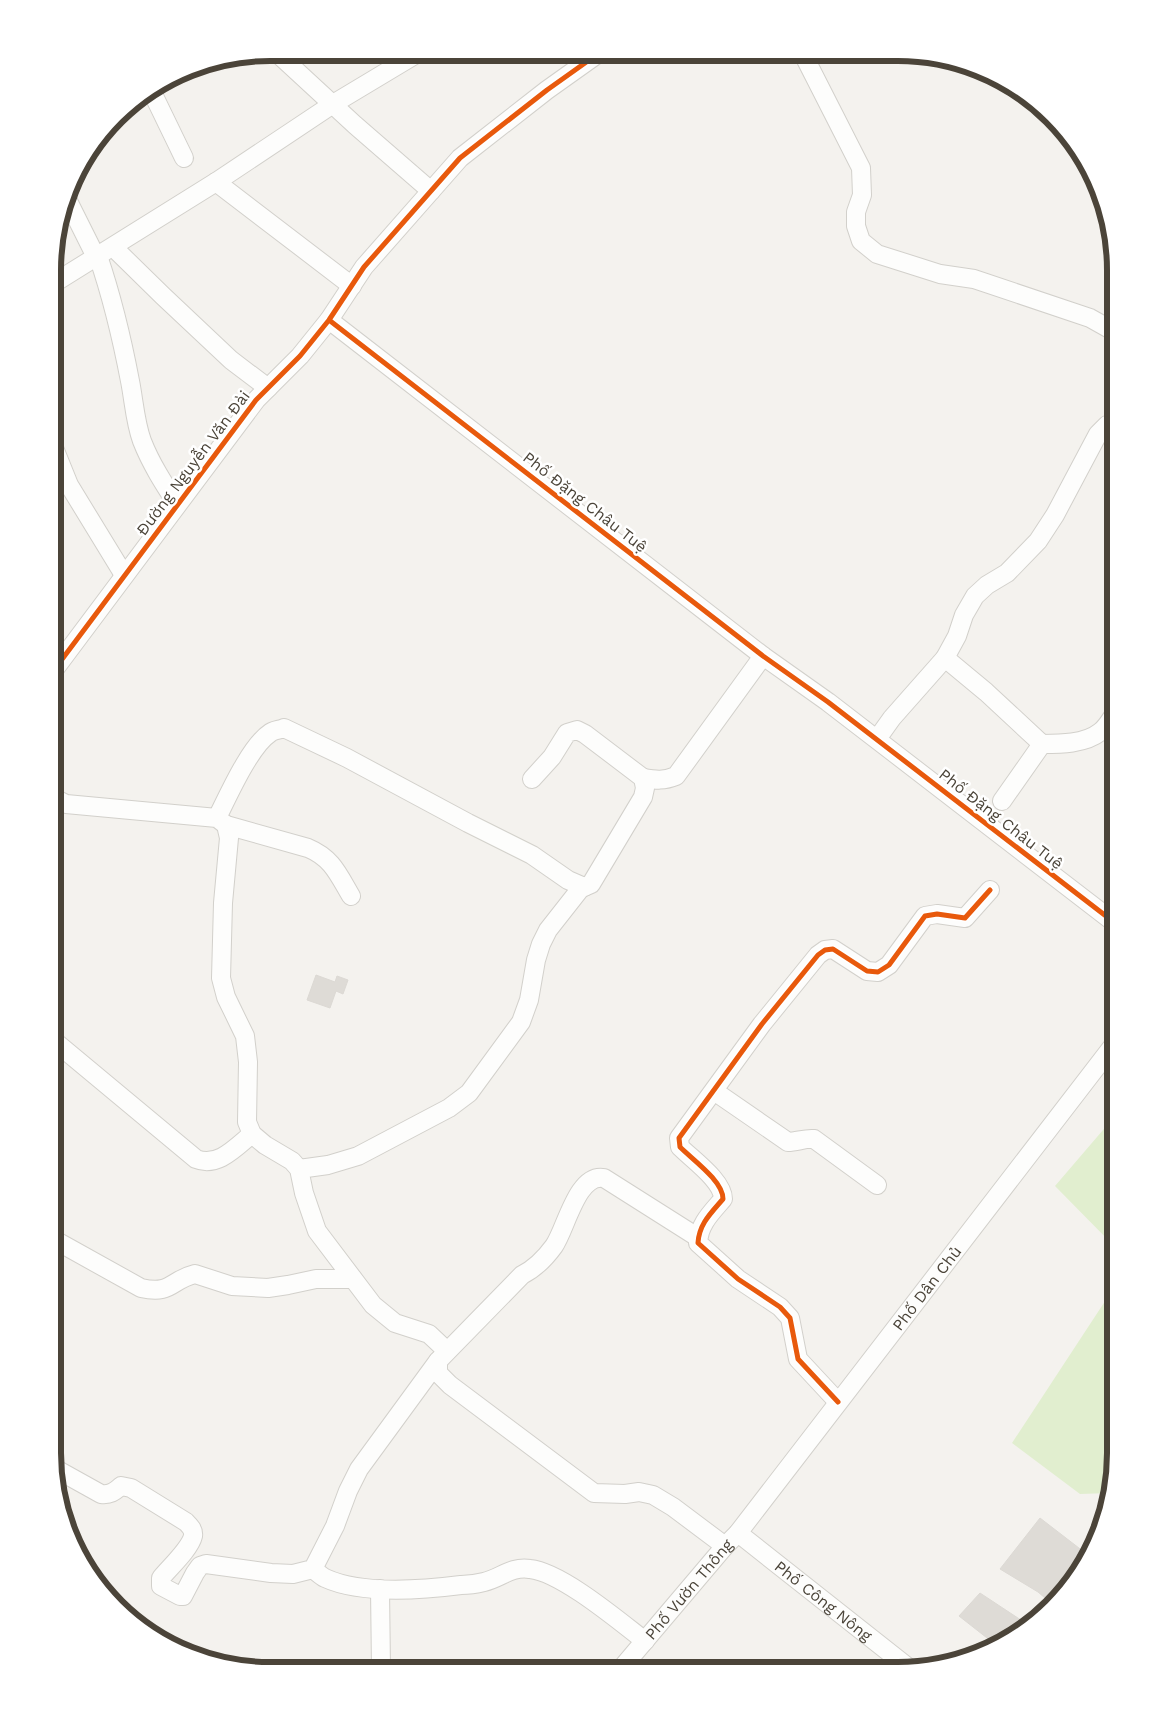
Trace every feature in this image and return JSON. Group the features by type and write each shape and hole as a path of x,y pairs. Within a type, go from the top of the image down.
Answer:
{"street":[{"path":"287,61 431,191"},
{"path":"61,279 216,182 394,61"},
{"name":"Đường Nguyễn Văn Đài","path":"61,660 256,400 300,356 329,320 364,267 460,158 547,90 588,61"},
{"path":"807,61 861,168 862,195 856,212 856,226 861,241 878,254 940,274 974,279 1090,318 1107,327"},
{"path":"154,96 184,158"},
{"path":"216,182 352,286"},
{"path":"71,207 97,257 109,288 142,439 151,463 177,504"},
{"path":"113,247 231,360 268,388"},
{"name":"Phố Đặng Châu Tuệ","path":"329,320 764,656 875,737 1107,917"},
{"path":"875,737 945,658 975,596 987,585 1007,573 1038,541 1055,515 1098,434 1107,425"},
{"path":"61,465 69,485 124,575"},
{"path":"532,779 552,757 567,733 577,730 643,778 660,781 676,776 764,656"},
{"path":"945,658 986,692 1042,744 1085,740 1100,732 1107,723"},
{"path":"584,888 568,880 532,855 347,758 284,728 270,732 257,745 238,776 221,822 229,838 223,903 221,978 226,997 245,1036 248,1062 247,1122 252,1134 265,1145 292,1161 299,1169 304,1193 317,1231 372,1305 395,1323 429,1334 442,1356 438,1373 450,1385 594,1493 625,1494 639,1492 653,1496 673,1507 726,1546"},
{"path":"1002,802 1042,744"},
{"path":"299,1169 328,1165 358,1156 449,1108 469,1093 520,1022 529,1000 536,960 548,930 581,888 591,884 643,797 645,788 643,778"},
{"path":"61,802 66,804 221,822 308,848 318,852 327,859 351,896"},
{"path":"838,1402 798,1359 790,1318 780,1307 738,1279 698,1244 698,1235 705,1219 723,1199 723,1192 716,1182 680,1147 679,1138 762,1024 818,956 826,950 834,949 867,971 878,972 889,964 925,916 937,914 965,918 990,890"},
{"path":"61,1047 196,1160 203,1162 218,1160 252,1134"},
{"name":"Phố Dân Chủ","path":"738,1533 1107,1053"},
{"path":"714,1091 788,1142 805,1138 814,1139 877,1185"},
{"path":"62,1473 101,1494 113,1493 121,1486 131,1488 186,1522 192,1529 193,1535 189,1544 161,1578 161,1586 180,1596 182,1596 200,1566 206,1564 271,1573 293,1574 313,1569 335,1526 348,1491 359,1469 442,1356 522,1275 532,1270 554,1245 566,1216 591,1180 597,1177 604,1178 694,1235 698,1235"},
{"path":"61,1243 141,1288 152,1291 165,1290 195,1274 232,1286 268,1288 288,1286 316,1279 354,1279"},
{"name":"Phố Vườn Thông","path":"627,1662 738,1533"},
{"name":"Phố Công Nông","path":"738,1533 901,1662"},
{"path":"313,1569 324,1578 346,1584 380,1589 434,1589 483,1583 516,1568 532,1569 557,1579 584,1595 645,1640"},
{"path":"380,1589 381,1662"}],"green space":[{"path":"1107,1125 1107,1239 1055,1186"},
{"path":"1107,1298 1107,1453 1103,1493 1080,1494 1012,1443"}],"building":[{"path":"316,975 335,982 337,976 348,980 343,994 336,991 330,1008 307,1000"},
{"path":"1040,1518 1082,1551 1072,1569 1047,1600 1000,1569"},
{"path":"980,1593 1022,1621 990,1640 959,1616"}],"cycle path":[{"path":"61,661 256,400 300,356 329,320 364,267 460,158 547,90 588,61"},
{"path":"329,320 763,656 828,702 1107,917"},
{"path":"838,1402 798,1359 790,1318 780,1307 738,1279 698,1243 703,1224 723,1199 722,1192 713,1178 680,1147 679,1138 762,1024 818,955 825,950 833,949 867,971 878,972 889,965 925,916 937,914 965,918 990,890"}]}
